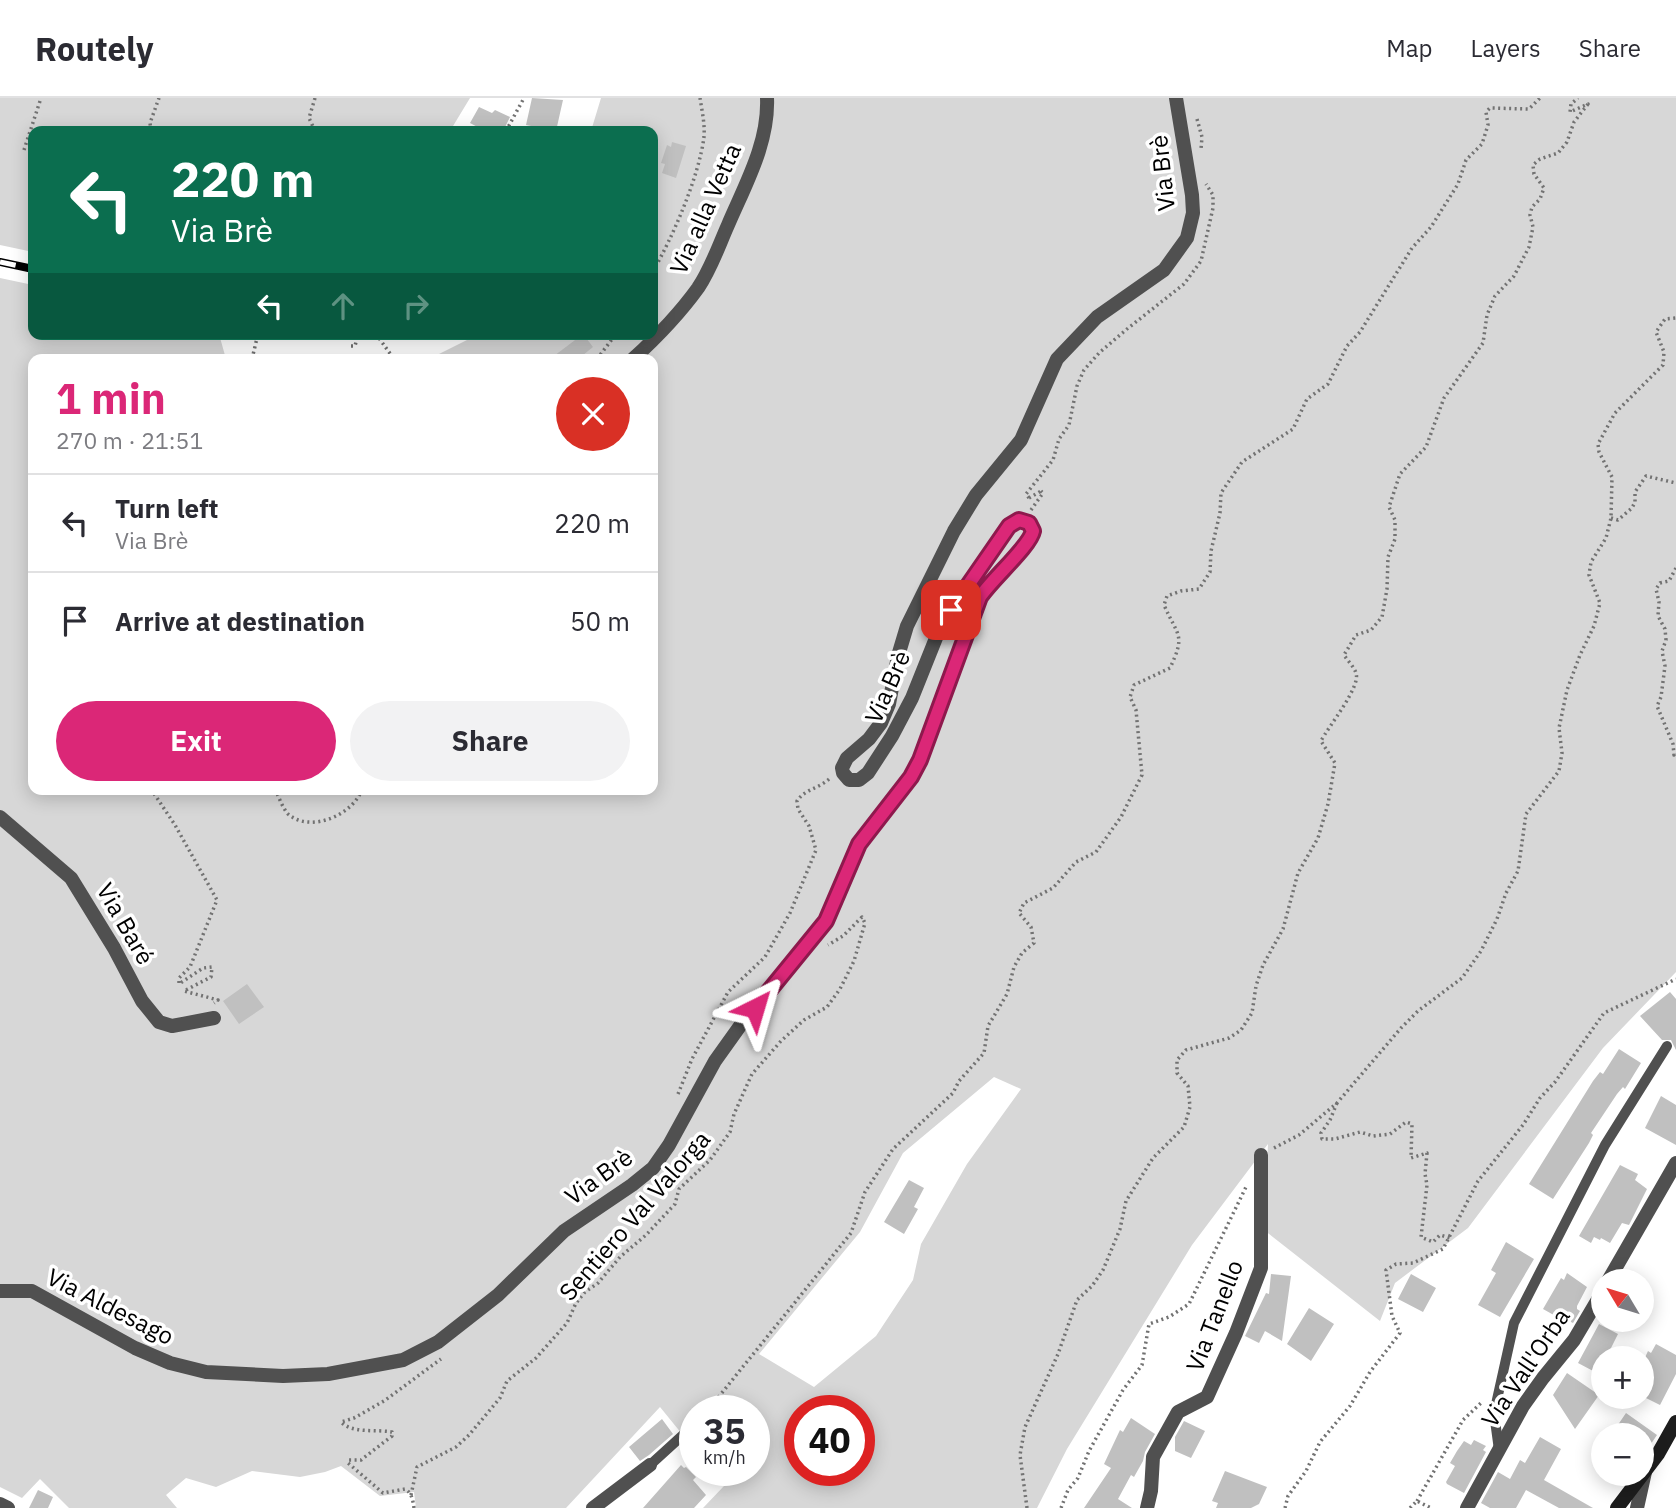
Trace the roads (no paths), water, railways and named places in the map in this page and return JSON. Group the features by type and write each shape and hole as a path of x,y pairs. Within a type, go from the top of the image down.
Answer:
{"main road":[{"path":"1654,1457 1676,1422"},
{"path":"1617,1508 1634,1486"}],"street":[{"name":"Via alla Vetta","path":"658,333 698,287 714,256 755,160 766,122 767,98"},
{"name":"Via Brè","path":"509,1285 564,1231 653,1168 669,1145 702,1082 740,1026 813,938 833,909 859,844 901,790 920,760 980,597 1032,537 1032,526 1024,520 1009,526 951,610 932,643 912,698 868,773 859,780 849,780 843,773 847,758 869,739 881,723 889,704 902,641 966,510 1021,440 1057,359 1097,317 1164,270 1186,238 1193,213 1192,195 1176,98"},
{"name":"Via alla Vetta","path":"638,354 652,340"},
{"name":"Via Baré","path":"0,817 71,877 142,1001 159,1022 172,1026 211,1012"},
{"name":"Via Tanello","path":"1147,1508 1152,1491 1153,1457 1178,1412 1208,1397 1237,1333 1261,1268 1261,1155"},
{"path":"1615,1269 1676,1163"},
{"name":"Via Aldesago","path":"0,1291 32,1291 135,1348 170,1363 206,1372 283,1376 328,1374 403,1360 438,1342 509,1285"},
{"name":"Via Vall'Orba","path":"1467,1508 1532,1391 1574,1340 1591,1311"},
{"path":"593,1508 650,1465"},
{"path":"1637,1508 1642,1486"},
{"path":"0,1504 8,1508"}],"lane":[{"path":"1499,1450 1494,1423 1510,1334 1527,1295 1605,1145 1667,1046"},
{"path":"650,1465 679,1439"}],"railway":[{"path":"0,262 28,268"}]}
